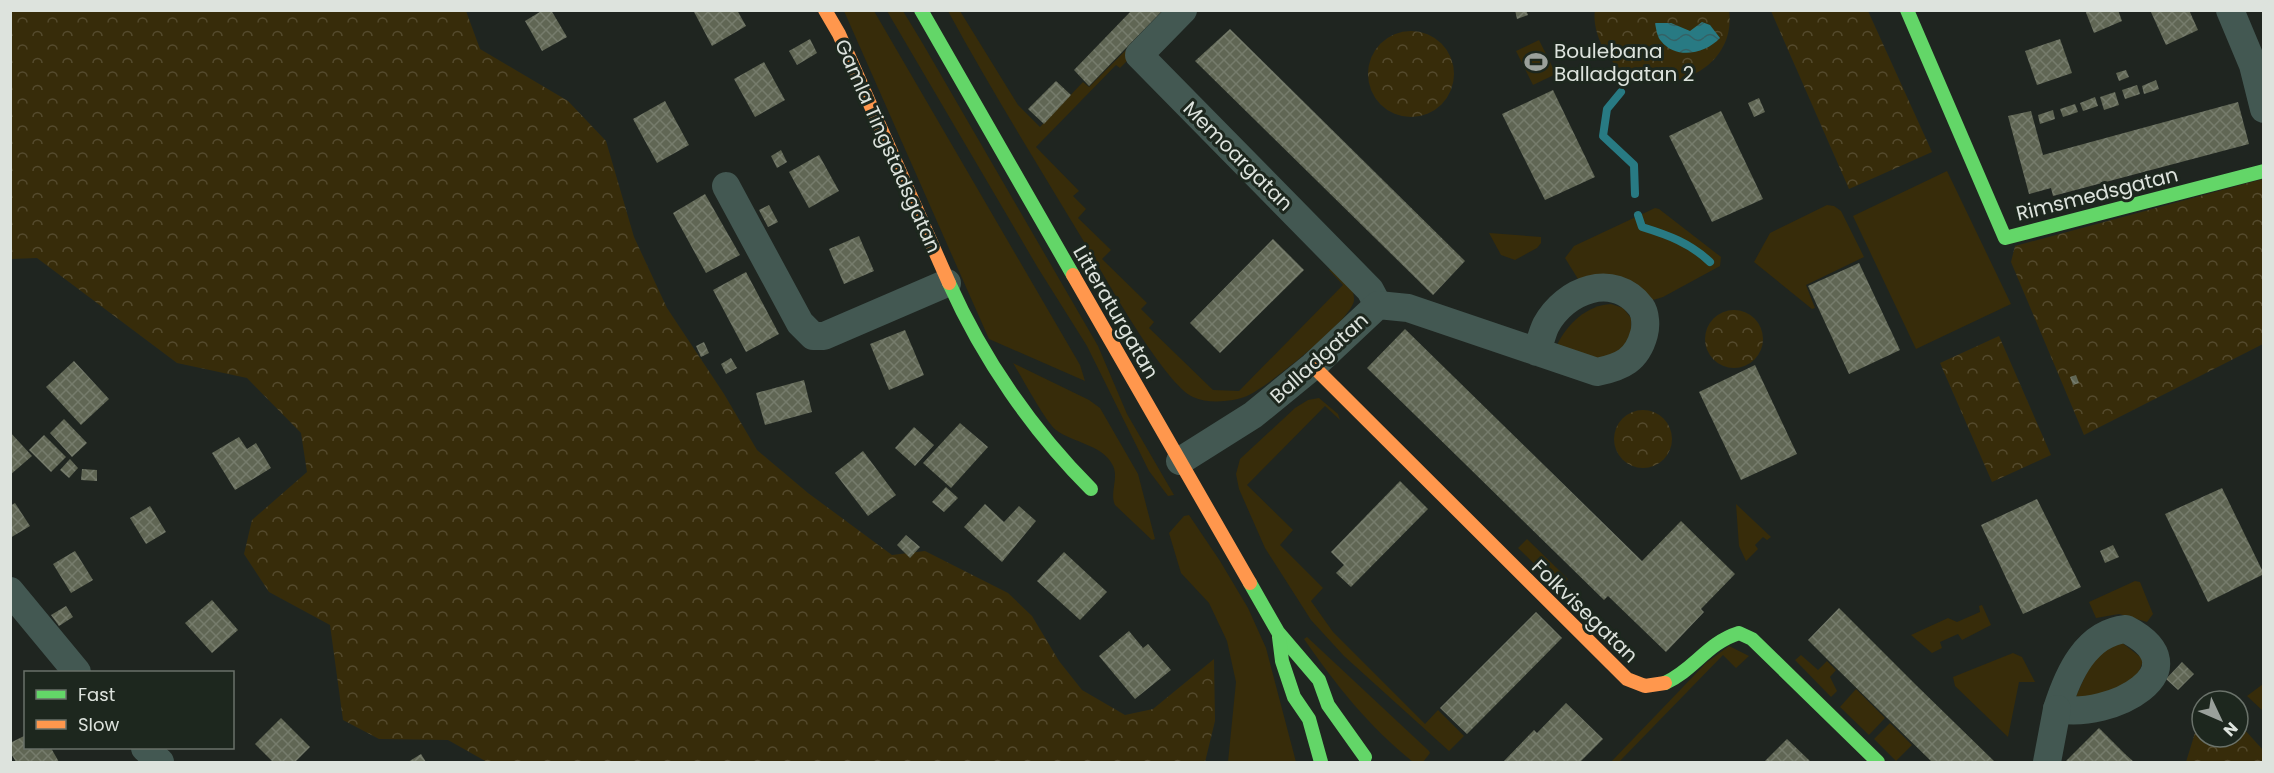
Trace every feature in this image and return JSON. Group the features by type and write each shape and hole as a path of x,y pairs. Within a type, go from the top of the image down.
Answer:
{"street":[{"name":"Gamla Tingstadsgatan","path":"825,10 839,34 947,283 971,332 1056,454 1091,489"},
{"name":"Litteraturgatan","path":"921,10 1221,528 1278,632 1319,680 1328,705 1365,759"},
{"name":"Memoargatan","path":"1183,10 1139,55 1370,290 1378,305"},
{"name":"Rimsmedsgatan","path":"1907,10 2005,238 2264,171"},
{"path":"2230,10 2253,64 2264,109"},
{"path":"726,186 800,324 813,336 824,336 947,283"},
{"name":"Balladgatan","path":"1180,460 1253,416 1313,366 1378,305 1408,308 1537,352"},
{"name":"Folkvisegatan","path":"1313,366 1627,679 1640,686 1664,685 1675,679 1718,639 1739,633 1752,639 1878,762"},
{"path":"10,591 76,671"},
{"name":"Litteraturgatan","path":"1278,632 1282,661 1294,697 1309,719 1321,762"},
{"name":"Litteraturgatan","path":"1294,697 1293,712 1298,732"},
{"path":"2048,762 2057,709"},
{"path":"148,749 160,762"}],"green space":[{"path":"1595,10 1729,10 1728,35 1718,55 1702,70 1681,79 1659,82 1637,78 1617,66 1602,46 1595,24"},
{"path":"10,11 466,11 480,49 568,101 606,141 634,237 667,308 724,394 757,450 808,493 892,555 925,551 1008,593 1032,616 1059,661 1082,690 1125,715 1153,709 1214,659 1215,721 1205,762 487,762 448,740 379,739 343,720 330,625 269,592 244,554 252,520 307,472 301,433 247,378 177,363 37,258 11,259"},
{"path":"844,11 874,11 1080,365 1085,381 989,339"},
{"path":"887,11 903,11 923,44 1098,346 1127,414 1174,495 1168,496 1149,471 1087,346 1038,268"},
{"path":"948,11 960,11 1018,105 1040,127 1083,82 1089,87 1165,11 1177,11 1120,68 1116,65 1036,147 1079,191 1073,196 1086,209 1078,218 1111,250 1102,259 1147,303 1141,309 1154,322 1149,328 1213,390 1239,391 1343,285 1329,270 1332,267 1352,290 1354,300 1350,309 1308,352 1247,396 1220,401 1206,401 1193,397 1167,373 1122,307"},
{"path":"1771,11 1868,11 1932,152 1849,189"},
{"path":"1411,31 1435,38 1447,50 1454,74 1447,98 1435,110 1411,117 1387,110 1375,98 1368,74 1375,50 1387,38"},
{"name":"Boulebana Balladgatan 2","path":"1539,40 1556,74 1533,85 1516,51"},
{"path":"1947,171 2011,304 1916,349 1853,216"},
{"path":"2263,179 2263,344 2084,435 2011,262 2015,246"},
{"path":"1827,205 1834,206 1841,211 1864,257 1806,285 1815,308 1812,309 1754,262 1770,233"},
{"path":"1655,208 1721,257 1720,266 1663,297 1653,300 1578,279 1565,258 1574,246"},
{"path":"1489,233 1541,237 1541,243 1537,248 1515,260 1501,255"},
{"path":"1611,304 1623,308 1631,318 1631,345 1605,361 1557,345 1566,330 1579,317 1594,308"},
{"path":"1728,310 1740,310 1755,318 1763,333 1763,345 1755,360 1740,368 1728,368 1713,360 1705,345 1705,333 1713,318"},
{"path":"1999,336 2051,455 1992,482 1940,363"},
{"path":"1013,363 1089,400 1100,408 1138,474 1155,539 1152,540 1115,505 1113,495 1115,474 1112,464 1101,452 1070,438 1051,425"},
{"path":"1319,398 1338,414 1340,420 1325,406 1247,485 1293,530 1280,545 1323,588 1311,601 1333,632 1425,724 1438,710 1464,736 1449,751 1344,656 1311,620 1265,548 1239,489 1236,474 1240,459 1295,408 1308,400"},
{"path":"1637,410 1649,410 1664,418 1672,433 1672,445 1664,460 1649,468 1637,468 1622,460 1614,445 1614,433 1622,418"},
{"path":"1736,504 1771,537 1767,540 1763,537 1755,545 1758,549 1746,561 1739,546"},
{"path":"1189,515 1248,608 1266,648 1296,762 1228,762 1236,682 1227,641 1209,603 1181,573 1169,533 1184,516"},
{"path":"1527,539 1568,579 1559,588 1518,548"},
{"path":"2135,581 2140,582 2153,614 2147,622 2119,614 2096,618 2089,602"},
{"path":"1982,605 1991,625 1962,640 1958,634 1940,642 1942,648 1932,653 1911,635 1948,618 1957,622 1980,612 1979,606"},
{"path":"1307,637 1429,751 1430,753 1423,762 1413,762 1368,720 1316,656 1304,639"},
{"path":"2121,642 2143,659 2135,678 2128,684 2111,691 2081,698 2076,696 2095,655"},
{"path":"1729,646 1749,656 1736,668 1723,655 1619,762 1611,762 1706,663"},
{"path":"2013,653 2022,657 2035,682 2019,682 2008,737 1955,686 1953,677"},
{"path":"1801,655 1818,670 1827,661 1836,670 1830,677 1837,691 1831,697 1795,660"},
{"path":"2263,684 2263,711 2250,699 2250,694"},
{"path":"1856,689 1885,718 1869,735 1840,707"},
{"path":"1890,723 1912,745 1896,761 1874,739"},
{"path":"2250,736 2263,750 2263,762 2186,762 2190,749 2250,749"}],"water":[{"path":"1702,22 1710,25 1720,38 1707,48 1690,53 1674,51 1667,47 1659,37 1655,23 1671,23 1690,31"}],"building":[{"path":"543,10 551,10 567,37 542,51 525,21"},
{"path":"693,10 737,10 746,26 712,46"},
{"path":"1132,10 1163,10 1089,86 1074,70"},
{"path":"1515,10 1526,10 1528,15 1517,19"},
{"path":"2085,10 2118,10 2122,21 2094,33"},
{"path":"2150,10 2189,10 2198,30 2166,45"},
{"path":"1230,29 1465,261 1433,295 1195,61"},
{"path":"810,39 817,53 797,65 789,51"},
{"path":"2060,39 2072,73 2037,85 2025,51"},
{"path":"764,62 785,100 755,117 734,79"},
{"path":"2126,70 2129,77 2119,81 2116,73"},
{"path":"2156,80 2159,89 2144,94 2142,86"},
{"path":"1056,81 1071,95 1044,124 1028,109"},
{"path":"2137,85 2140,94 2125,99 2122,90"},
{"path":"1553,90 1595,177 1545,200 1502,114"},
{"path":"2115,92 2119,105 2104,110 2100,97"},
{"path":"2095,97 2098,106 2083,111 2080,103"},
{"path":"1759,98 1765,112 1754,117 1748,103"},
{"path":"665,101 689,145 657,163 633,119"},
{"path":"2238,102 2249,144 2053,196 2051,188 2029,194 2008,116 2031,111 2043,155"},
{"path":"2075,104 2078,112 2063,117 2060,109"},
{"path":"2053,110 2055,119 2040,124 2038,115"},
{"path":"1721,111 1763,199 1712,222 1669,136"},
{"path":"781,150 787,162 777,168 771,156"},
{"path":"819,155 839,191 809,208 789,172"},
{"path":"705,194 740,255 706,273 673,213"},
{"path":"769,205 778,222 768,227 759,210"},
{"path":"859,236 874,271 844,284 829,249"},
{"path":"1273,239 1304,270 1220,353 1190,323"},
{"path":"1859,263 1900,350 1849,374 1808,286"},
{"path":"746,272 779,334 746,352 713,290"},
{"path":"1405,329 1642,561 1681,521 1735,574 1701,609 1704,612 1666,652 1608,596 1604,600 1367,368"},
{"path":"905,330 924,375 889,390 870,344"},
{"path":"704,342 709,353 701,357 696,346"},
{"path":"731,358 737,368 726,374 721,364"},
{"path":"74,361 109,399 81,425 46,387"},
{"path":"1755,365 1797,454 1741,480 1699,392"},
{"path":"2076,375 2079,383 2073,385 2070,377"},
{"path":"804,380 812,412 765,425 756,393"},
{"path":"64,419 87,443 72,457 50,433"},
{"path":"960,423 988,447 951,488 923,463"},
{"path":"914,427 934,445 915,466 895,448"},
{"path":"10,432 32,456 10,475"},
{"path":"44,435 66,457 51,472 29,450"},
{"path":"239,437 247,449 256,443 271,468 235,490 212,453"},
{"path":"863,451 896,495 868,516 835,473"},
{"path":"70,459 78,468 69,478 60,470"},
{"path":"82,469 97,470 97,481 81,480"},
{"path":"1400,481 1428,509 1351,587 1336,573 1344,565 1331,552"},
{"path":"946,487 958,498 944,512 932,502"},
{"path":"2222,488 2264,574 2208,602 2165,514"},
{"path":"2037,499 2081,587 2023,614 1981,525"},
{"path":"15,503 30,526 10,538 10,506"},
{"path":"985,504 1004,522 1019,506 1036,521 1002,562 964,527"},
{"path":"150,506 166,532 146,544 130,518"},
{"path":"906,535 920,547 910,558 897,545"},
{"path":"2113,545 2119,557 2105,563 2100,551"},
{"path":"75,551 93,580 71,593 53,564"},
{"path":"1064,552 1107,592 1080,620 1037,581"},
{"path":"212,600 238,630 212,653 185,623"},
{"path":"66,606 73,617 59,626 51,615"},
{"path":"1839,608 1995,762 1932,762 1829,661 1808,640"},
{"path":"1536,612 1562,638 1467,734 1440,708"},
{"path":"1129,631 1143,648 1148,644 1171,670 1135,699 1099,656"},
{"path":"2182,662 2194,674 2178,690 2166,679"},
{"path":"1566,703 1603,739 1580,762 1504,761 1534,730 1537,733"},
{"path":"281,718 310,747 295,762 270,762 272,761 255,744"},
{"path":"2099,728 2125,754 2134,762 2065,762"},
{"path":"24,736 24,749 52,749 59,762 16,762 10,752 10,743"},
{"path":"1787,739 1811,762 1764,762"},
{"path":"421,754 426,762 408,762"}],"waterway":[{"path":"1621,92 1607,109 1603,136 1634,165 1635,194"},
{"path":"1638,215 1642,227 1678,240 1710,262"}],"traffic: fast":[{"path":"921,10 1073,275"},
{"path":"1907,10 2005,238 2264,171"},
{"path":"949,283 977,339 1011,393 1049,443 1091,489"},
{"path":"1250,583 1278,632 1319,680 1328,705 1365,757"},
{"path":"1665,683 1675,678 1718,643 1739,633 1752,639 1878,762"},
{"path":"1279,637 1282,661 1294,697 1309,719 1321,762"}],"traffic: slow":[{"path":"825,10 839,34 949,283"},
{"path":"1073,275 1250,583"},
{"path":"1313,366 1627,679 1645,686 1665,683"}],"place":[{"name":"Boulebana Balladgatan 2","path":"1536,62"}]}
